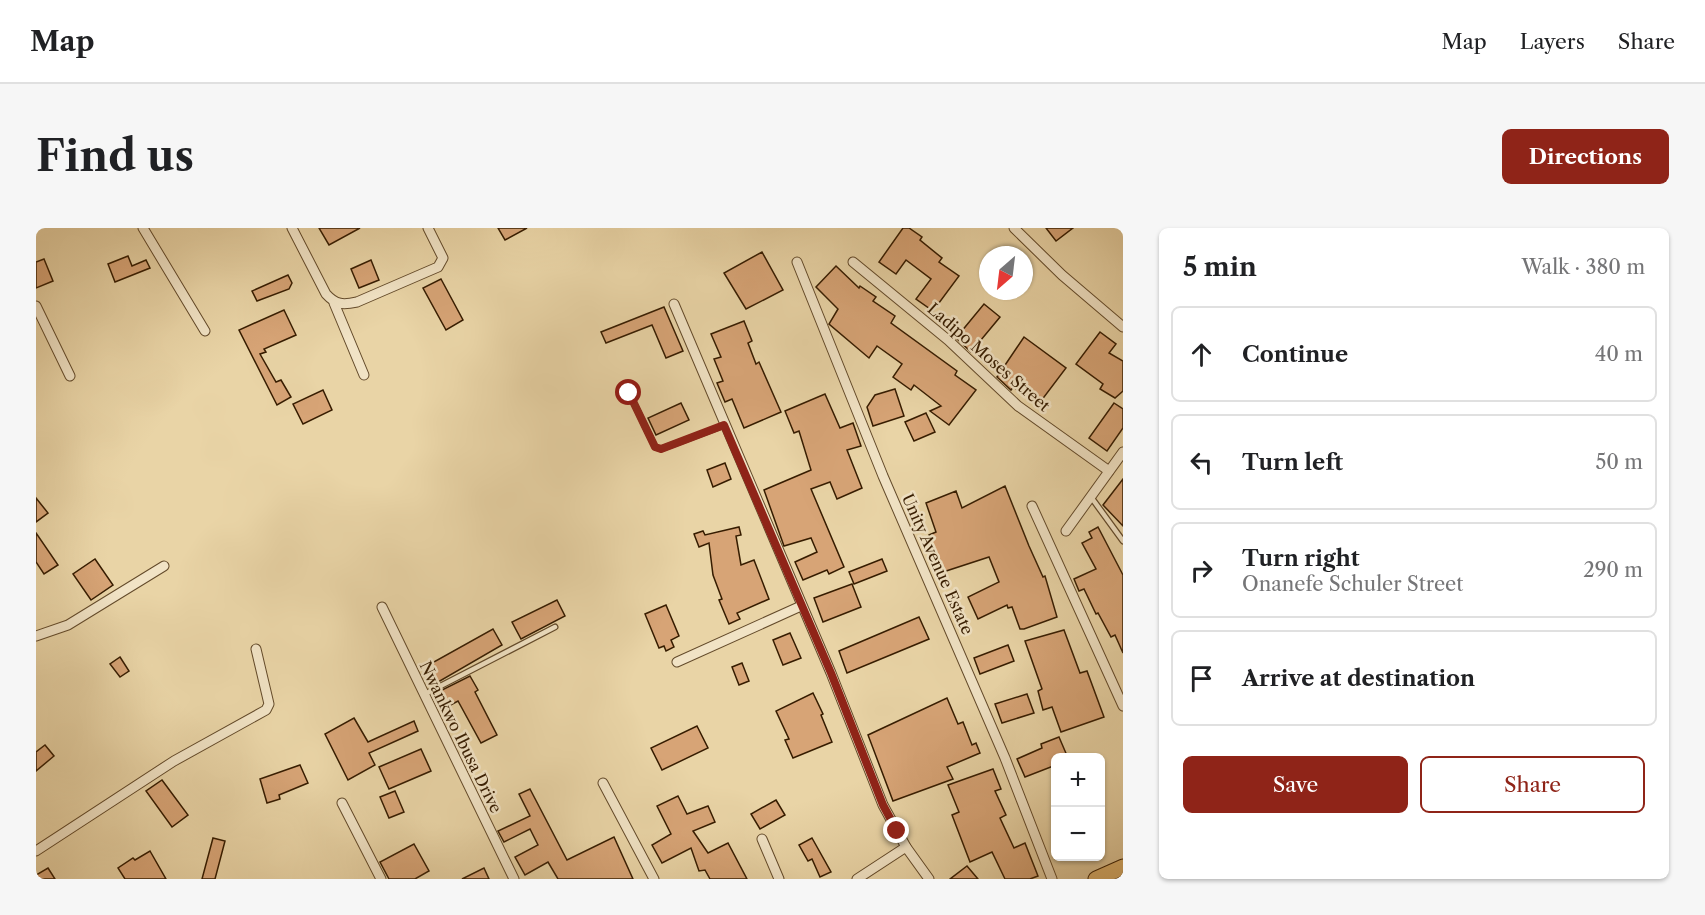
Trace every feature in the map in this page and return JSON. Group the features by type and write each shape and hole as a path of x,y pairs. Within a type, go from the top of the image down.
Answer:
{"main road":[{"path":"1096,879 1123,867"}],"street":[{"path":"142,228 205,331"},
{"path":"292,228 326,294 334,303 364,375"},
{"path":"334,303 344,305 357,302 438,267 443,258 428,228"},
{"path":"1014,228 1062,275 1123,327"},
{"name":"Unity Avenue Estate","path":"797,262 888,486 1005,758 1052,879"},
{"name":"Ladipo Moses Street","path":"853,262 948,339 1018,406 1109,471"},
{"path":"674,304 883,805 906,847 929,879"},
{"path":"36,306 70,376"},
{"path":"1066,531 1123,452"},
{"path":"1032,506 1123,706"},
{"path":"36,636 68,625 164,566"},
{"path":"677,662 801,606"},
{"name":"Nwankwo Ibusa Drive","path":"382,607 514,879"},
{"path":"36,850 174,761 267,710 269,704 256,649"},
{"path":"603,783 654,879"},
{"path":"342,803 381,879"},
{"path":"762,839 779,879"},
{"path":"857,879 906,847"}],"lane":[{"path":"629,393 655,447 661,449 724,425"},
{"path":"1090,496 1123,542"},
{"path":"423,695 555,627"}],"building":[{"path":"319,228 360,228 329,245"},
{"path":"498,228 527,228 505,240"},
{"path":"903,228 909,228 922,237 920,240 942,258 939,262 959,276 933,311 916,299 931,279 906,260 896,274 879,262"},
{"path":"1046,228 1073,228 1056,241"},
{"path":"762,252 783,290 746,309 724,273"},
{"path":"128,256 132,266 146,260 150,268 115,282 108,264"},
{"path":"44,259 53,281 36,288 36,262"},
{"path":"371,260 379,280 359,288 351,269"},
{"path":"836,266 859,288 860,286 876,297 873,301 895,316 891,323 957,371 955,375 976,390 949,425 930,411 941,406 914,385 911,390 893,377 902,364 877,346 869,358 829,324 838,309 816,287"},
{"path":"288,275 292,283 289,289 257,301 252,291"},
{"path":"441,279 463,320 446,330 423,288"},
{"path":"984,304 1000,317 971,352 956,338"},
{"path":"664,307 683,351 666,358 652,325 606,343 601,332"},
{"path":"284,310 296,335 264,349 266,352 260,354 276,382 281,380 291,397 277,405 239,330"},
{"path":"744,321 752,341 748,343 756,364 759,362 781,412 744,428 732,399 725,402 717,383 723,381 714,359 721,357 711,334"},
{"path":"1100,332 1116,344 1109,353 1123,361 1123,391 1115,398 1100,389 1103,384 1076,364"},
{"path":"1024,337 1066,368 1038,405 1013,387 1011,390 997,377"},
{"path":"895,389 904,416 873,426 867,407 875,395"},
{"path":"323,390 332,410 303,424 293,404"},
{"path":"825,394 840,428 853,423 861,446 847,450 862,488 837,499 830,482 811,489 844,567 829,574 827,570 803,580 795,562 817,552 811,538 784,546 764,490 811,470 799,431 794,433 785,411"},
{"path":"681,403 689,420 656,435 648,418"},
{"path":"1114,403 1123,409 1123,428 1107,451 1089,438"},
{"path":"926,413 935,432 914,441 905,422"},
{"path":"725,463 731,479 713,487 707,470"},
{"path":"1123,479 1123,526 1103,505"},
{"path":"1005,486 1029,546 1043,577 1045,576 1057,617 1024,629 1020,629 1012,607 1008,608 1007,605 978,619 968,597 999,582 989,557 943,572 929,535 936,532 926,503 956,491 962,508"},
{"path":"36,498 48,513 36,522"},
{"path":"739,527 741,535 736,536 741,565 754,560 769,599 737,613 740,619 729,624 719,600 722,599 713,575 709,543 699,547 694,534 703,531 705,535"},
{"path":"1098,527 1123,575 1123,653 1115,635 1111,637 1084,589 1079,591 1074,579 1096,569 1082,543 1092,538 1089,532"},
{"path":"36,533 58,565 44,574 36,562"},
{"path":"95,559 113,585 91,600 73,574"},
{"path":"882,559 887,571 854,584 849,572"},
{"path":"852,584 861,607 823,622 814,598"},
{"path":"557,600 565,616 521,639 512,622"},
{"path":"666,605 679,636 671,640 674,647 666,651 664,646 659,648 645,614"},
{"path":"919,617 929,639 847,673 839,651"},
{"path":"493,629 502,645 433,685 423,668"},
{"path":"1064,630 1080,673 1087,671 1104,717 1061,732 1052,707 1043,710 1038,691 1042,689 1025,641"},
{"path":"790,633 801,658 783,665 773,640"},
{"path":"1008,645 1014,661 980,674 974,658"},
{"path":"120,657 129,671 120,677 110,664"},
{"path":"742,663 749,681 739,685 732,667"},
{"path":"470,676 478,690 475,692 497,735 481,743 458,701 445,708 436,693"},
{"path":"813,693 832,742 793,758 785,740 789,739 776,711"},
{"path":"1027,694 1034,713 1002,723 995,704"},
{"path":"947,698 958,724 963,722 972,745 976,743 980,753 947,767 953,779 893,801 868,735"},
{"path":"354,718 368,742 414,721 418,731 369,753 375,765 348,780 325,734"},
{"path":"697,726 708,748 662,770 651,748"},
{"path":"1059,737 1066,753 1051,753 1051,767 1025,777 1017,759 1042,748 1041,744"},
{"path":"45,745 54,756 36,771 36,752"},
{"path":"421,749 431,771 389,789 379,767"},
{"path":"300,765 308,783 279,795 280,799 267,803 260,779"},
{"path":"993,769 1001,789 995,791 1006,815 1000,818 1014,848 1025,843 1038,876 1030,879 1005,879 992,852 970,862 952,815 959,812 948,785"},
{"path":"162,780 188,815 172,827 146,791"},
{"path":"530,789 567,860 614,837 633,879 558,879 548,862 525,875 515,857 538,845 530,829 504,842 498,831 530,816 519,794"},
{"path":"395,791 404,812 389,818 380,797"},
{"path":"678,796 687,814 708,806 715,822 693,831 708,853 728,843 747,879 710,879 705,870 699,871 691,848 662,863 652,845 671,834 657,806"},
{"path":"776,800 785,815 760,829 751,814"},
{"path":"213,838 225,841 215,879 202,879"},
{"path":"812,838 831,872 820,877 812,859 808,861 799,845"},
{"path":"414,844 429,871 415,879 389,879 380,862"},
{"path":"150,851 166,879 125,879 118,868"},
{"path":"967,866 978,879 950,879"},
{"path":"48,868 55,879 36,879 36,875"},
{"path":"484,868 489,879 462,879"}],"route":[{"path":"629,393 650,443 655,447 661,449 724,425 831,673 883,805 897,831"}]}
